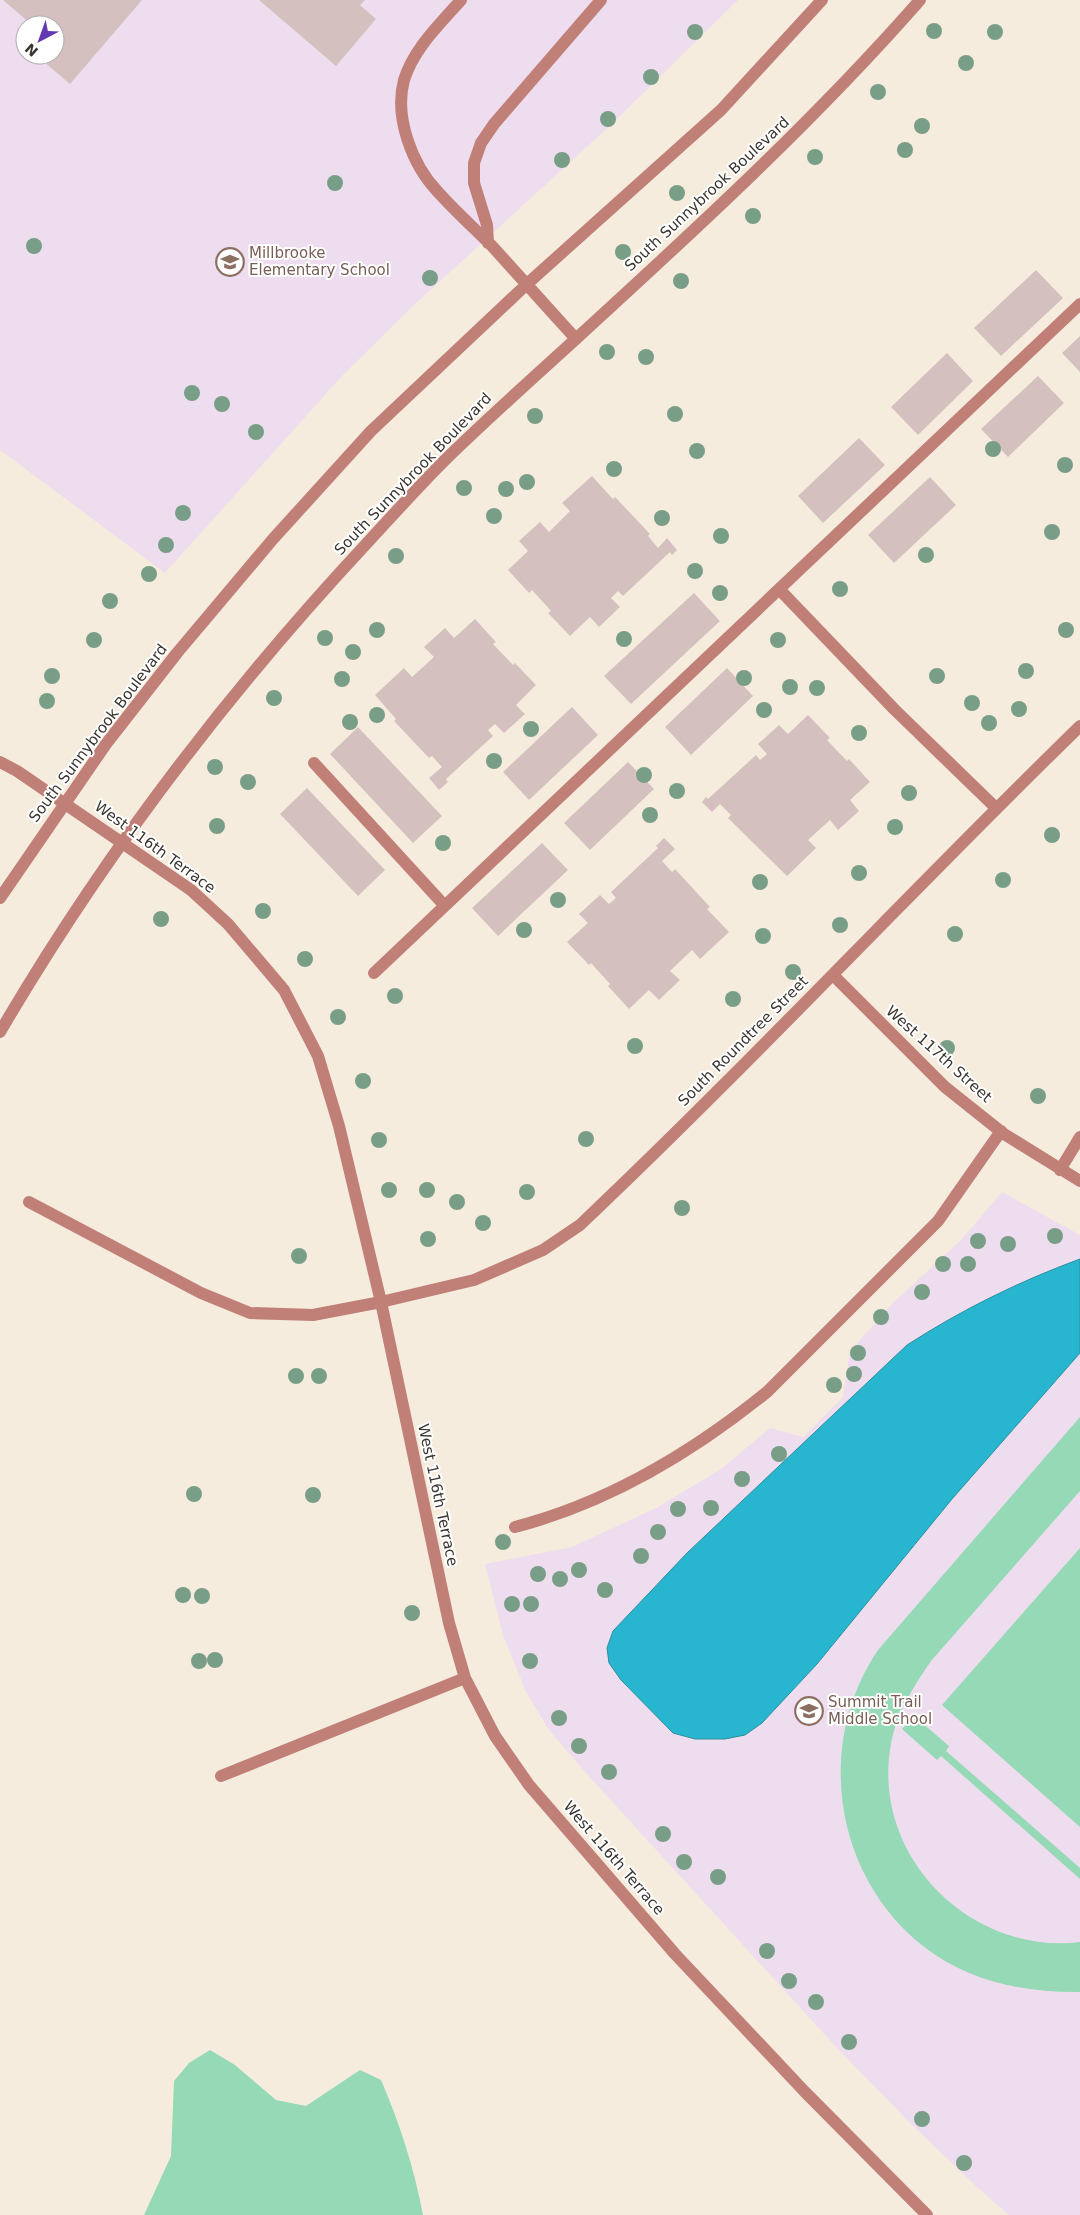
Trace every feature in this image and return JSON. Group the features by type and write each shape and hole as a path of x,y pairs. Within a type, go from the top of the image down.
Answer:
{"street":[{"path":"461,0 418,50 404,80 401,108 407,138 419,166 436,191 527,284 576,339"},
{"path":"488,243 487,224 474,183 474,163 482,143 494,124 601,0"},
{"name":"South Sunnybrook Boulevard","path":"0,898 106,744 177,653 274,539 371,431 527,284 721,110 822,0"},
{"name":"South Sunnybrook Boulevard","path":"0,1032 87,895 168,781 274,646 442,463 496,410 576,339 765,163 879,47 920,0"},
{"path":"374,973 1080,304"},
{"path":"779,589 894,709 996,808"},
{"name":"South Roundtree Street","path":"28,1202 201,1293 250,1313 313,1315 381,1302 474,1280 543,1250 580,1224 833,975 996,808 1080,726"},
{"name":"West 116th Terrace","path":"0,762 17,771 191,890 228,924 284,990 318,1056 340,1126 381,1302 449,1623 465,1678 495,1736 529,1785 675,1954 805,2092 927,2215"},
{"path":"314,764 444,905"},
{"name":"West 117th Street","path":"833,975 945,1087 1001,1131 1080,1181"},
{"path":"514,1527 542,1520 576,1507 631,1482 676,1457 713,1433 749,1406 774,1385 938,1221 1001,1131"},
{"path":"1060,1170 1080,1137"},
{"path":"221,1776 465,1678"}],"shaded area":[{"name":"Millbrooke Elementary School","path":"0,0 738,0 613,123 414,305 341,377 165,573 0,450"},
{"name":"Summit Trail Middle School","path":"1002,1192 1080,1235 1080,2215 1009,2215 911,2124 837,2048 585,1772 549,1730 526,1692 503,1635 485,1564 572,1547 658,1507 721,1469 770,1428 803,1437 843,1397 850,1351 893,1303 961,1240"}],"green space":[{"path":"1080,1417 1080,1491 931,1661 911,1692 900,1714 892,1737 890,1750 889,1790 898,1828 915,1862 939,1892 968,1916 1002,1933 1040,1942 1080,1942 1080,1992 1059,1992 1018,1987 978,1976 958,1968 923,1946 893,1917 869,1883 853,1846 843,1806 841,1766 846,1726 858,1687 878,1650"},
{"path":"1080,1548 1080,1827 942,1705"},
{"path":"914,1716 949,1746 946,1751 1080,1868 1080,1879 941,1756 937,1760 902,1729"},
{"path":"210,2050 235,2065 276,2100 306,2106 360,2070 381,2080 406,2146 423,2215 144,2215 171,2156 174,2081 189,2063"}],"water":[{"path":"1080,1259 1080,1353 952,1499 817,1664 762,1723 745,1735 725,1739 695,1739 673,1733 621,1680 609,1663 607,1648 613,1631 687,1553 907,1345 991,1297"}],"building":[{"path":"3,0 142,0 70,84 48,65 65,65 65,15 20,15"},
{"path":"259,0 365,0 360,5 376,19 336,66"},
{"path":"1036,270 1063,298 1001,356 974,328"},
{"path":"1080,336 1080,372 1062,353"},
{"path":"947,353 973,381 918,435 891,407"},
{"path":"1038,376 1064,403 1008,457 981,429"},
{"path":"859,438 885,465 823,523 798,496"},
{"path":"592,476 650,534 648,536 658,548 667,538 677,550 672,555 670,552 623,596 618,591 611,598 620,607 599,627 590,617 570,636 548,613 551,611 532,590 529,593 508,570 528,551 519,541 540,522 549,532 570,511 562,503"},
{"path":"930,477 956,505 894,563 868,535"},
{"path":"694,593 720,621 631,704 604,676"},
{"path":"475,619 496,642 493,644 536,685 516,705 525,714 504,733 495,724 488,730 493,736 446,779 448,782 439,790 429,778 442,767 432,756 429,758 394,721 396,719 375,695 404,668 412,677 434,657 424,647 445,628 454,638"},
{"path":"727,668 753,696 691,755 665,727"},
{"path":"572,707 598,735 529,800 503,772"},
{"path":"808,715 830,738 827,740 847,761 849,759 870,782 850,800 859,811 838,830 830,820 808,840 816,848 787,876 728,818 731,815 720,804 712,812 702,802 706,797 708,799 756,755 760,760 767,754 758,744 779,725 788,734"},
{"path":"358,727 442,816 413,843 330,754"},
{"path":"628,762 654,789 590,850 564,823"},
{"path":"307,788 385,870 358,896 280,814"},
{"path":"664,838 675,849 662,861 672,872 675,869 710,907 707,909 729,932 700,959 692,950 670,971 680,980 659,1000 649,990 629,1009 608,986 610,984 591,963 589,965 567,942 588,923 579,914 600,895 609,904 616,898 611,892 658,848 656,846"},
{"path":"542,843 568,870 498,936 472,908"}],"place":[{"name":"Millbrooke Elementary School","path":"230,262"},
{"name":"Summit Trail Middle School","path":"809,1711"}]}
